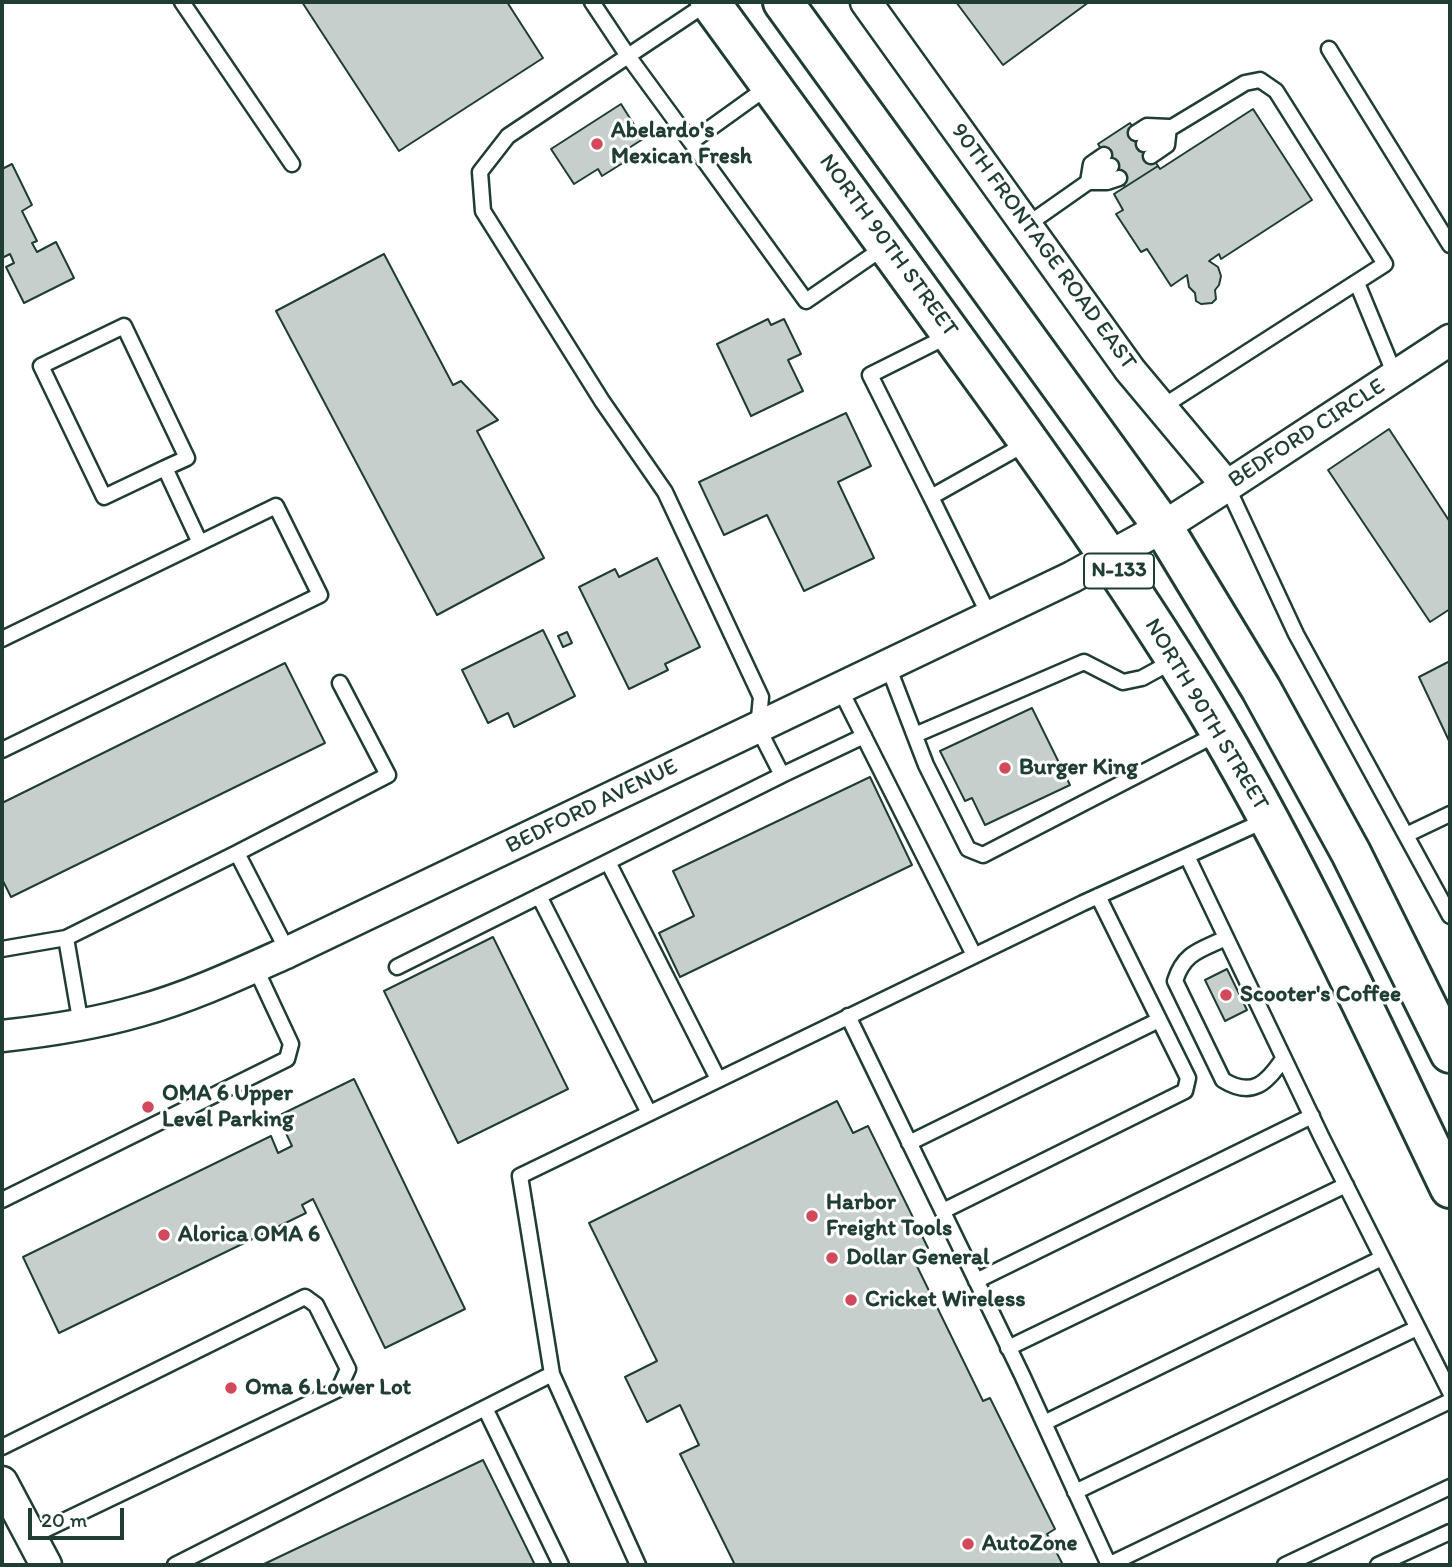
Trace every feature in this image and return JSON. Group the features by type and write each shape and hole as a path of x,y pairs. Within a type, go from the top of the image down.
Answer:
{"main road":[{"name":"NORTH 90TH STREET","path":"710,2 1029,442 1109,557 1220,732 1328,938 1450,1188"},
{"name":"N-133","path":"783,2 1163,527 1255,678 1351,853 1450,1053"}],"street":[{"name":"90TH FRONTAGE ROAD EAST","path":"866,2 1130,370 1227,486"},
{"name":"BEDFORD CIRCLE","path":"1163,527 1450,340"},
{"name":"BEDFORD AVENUE","path":"2,1036 81,1025 172,1000 288,953 990,617 1163,527"},
{"path":"2,1482 46,1565"}],"lane":[{"path":"182,2 292,164"},
{"path":"592,2 628,56 806,301 888,246"},
{"path":"710,2 508,136 480,173 482,211 602,401 665,492 761,697 758,728 782,775"},
{"path":"1329,49 1450,245"},
{"path":"1162,407 1385,264 1276,91 1260,80 1245,83 1169,127 1147,126 1144,144 1167,145 1169,127"},
{"path":"691,142 771,85"},
{"path":"1027,225 1088,182 1107,182 1111,166 1091,164 1088,182"},
{"path":"1357,283 1395,375"},
{"path":"124,326 187,458 165,468 104,497 41,366 124,326"},
{"path":"952,334 870,375 990,617"},
{"path":"931,497 1029,442"},
{"path":"165,468 200,543"},
{"path":"1227,486 1296,634 1450,916"},
{"path":"2,639 276,506 320,595 2,750"},
{"path":"915,735 1084,662 1123,682 1142,678 1175,660"},
{"path":"888,666 926,765 968,849 983,855 1220,732"},
{"path":"2,949 66,938 388,775 340,684"},
{"path":"840,689 974,955"},
{"path":"397,967 864,736"},
{"path":"1406,835 1450,814"},
{"path":"638,1565 552,1374 520,1176 974,955 1268,820"},
{"path":"237,853 288,953"},
{"path":"1186,856 1283,1059 1450,1392"},
{"path":"608,862 718,1079"},
{"path":"539,896 649,1113"},
{"path":"943,1211 1185,1091 1188,1078 1098,896"},
{"path":"66,938 81,1025"},
{"path":"1226,938 1187,957 1175,981 1223,1080 1237,1089 1250,1088 1270,1079 1283,1059"},
{"path":"2,1200 287,1059 291,1044 255,967"},
{"path":"848,1016 1044,1423 1108,1565 1450,1401"},
{"path":"909,1143 1159,1020"},
{"path":"976,1281 1312,1116"},
{"path":"1008,1348 1346,1185"},
{"path":"1044,1423 1382,1258"},
{"path":"2,1447 304,1297 316,1305 348,1369 339,1389 30,1537"},
{"path":"1075,1492 1417,1328"},
{"path":"175,1565 552,1374"},
{"path":"485,1408 561,1565"},
{"path":"1286,1565 1450,1487"},
{"path":"1378,1565 1450,1532"}],"building":[{"path":"302,2 507,2 543,58 399,151"},
{"path":"956,2 1089,2 1003,65"},
{"name":"Abelardo's Mexican Fresh","path":"621,104 643,139 621,153 626,161 602,176 598,169 574,184 551,149"},
{"path":"1253,109 1312,200 1221,259 1219,254 1209,261 1218,267 1221,276 1215,290 1216,299 1212,303 1201,304 1196,301 1195,293 1189,287 1187,275 1171,286 1147,249 1141,252 1116,214 1123,210 1114,194 1158,166 1160,169"},
{"path":"1130,123 1158,166 1125,187 1098,144"},
{"path":"12,164 32,205 22,211 37,241 32,243 37,252 56,242 74,278 24,303 6,267 14,263 10,254 2,258 2,169"},
{"path":"384,254 453,385 461,381 498,420 477,431 544,558 437,615 276,311"},
{"path":"768,319 771,325 784,319 801,354 788,360 803,391 751,416 717,344"},
{"path":"846,413 871,466 838,482 874,558 804,591 767,515 724,535 699,482"},
{"path":"1389,429 1450,522 1450,609 1430,622 1328,470"},
{"path":"657,558 700,647 665,664 668,670 629,689 579,587 615,569 619,577"},
{"path":"543,630 575,696 514,727 508,713 488,723 462,670"},
{"path":"567,632 572,643 563,647 558,636"},
{"path":"1450,661 1450,743 1419,677"},
{"path":"285,663 325,743 11,897 2,879 2,803"},
{"name":"Burger King","path":"1032,708 1070,785 985,825 972,798 965,801 940,751"},
{"path":"870,777 912,865 680,977 659,933 694,916 673,871"},
{"path":"493,937 568,1089 458,1143 384,991"},
{"name":"Scooter's Coffee","path":"1227,969 1247,1010 1225,1021 1205,980"},
{"name":"Alorica OMA 6","path":"354,1079 465,1309 385,1348 313,1199 302,1205 306,1213 59,1333 23,1257 271,1136 278,1153 292,1146 278,1116"},
{"path":"837,1101 853,1133 868,1126 928,1248 912,1256 983,1401 990,1398 1055,1529 1047,1534 1063,1565 735,1565 680,1454 699,1445 680,1405 647,1422 625,1377 657,1361 589,1223"},
{"path":"483,1460 535,1565 262,1565"}],"place":[{"name":"Abelardo's Mexican Fresh","path":"597,144"},
{"name":"Burger King","path":"1005,768"},
{"name":"Scooter's Coffee","path":"1226,995"},
{"name":"OMA 6 Upper Level Parking","path":"148,1107"},
{"name":"Harbor Freight Tools","path":"812,1216"},
{"name":"Alorica OMA 6","path":"164,1235"},
{"name":"Dollar General","path":"832,1258"},
{"name":"Cricket Wireless","path":"851,1300"},
{"name":"Oma 6 Lower Lot","path":"231,1388"},
{"name":"AutoZone","path":"968,1544"}]}
